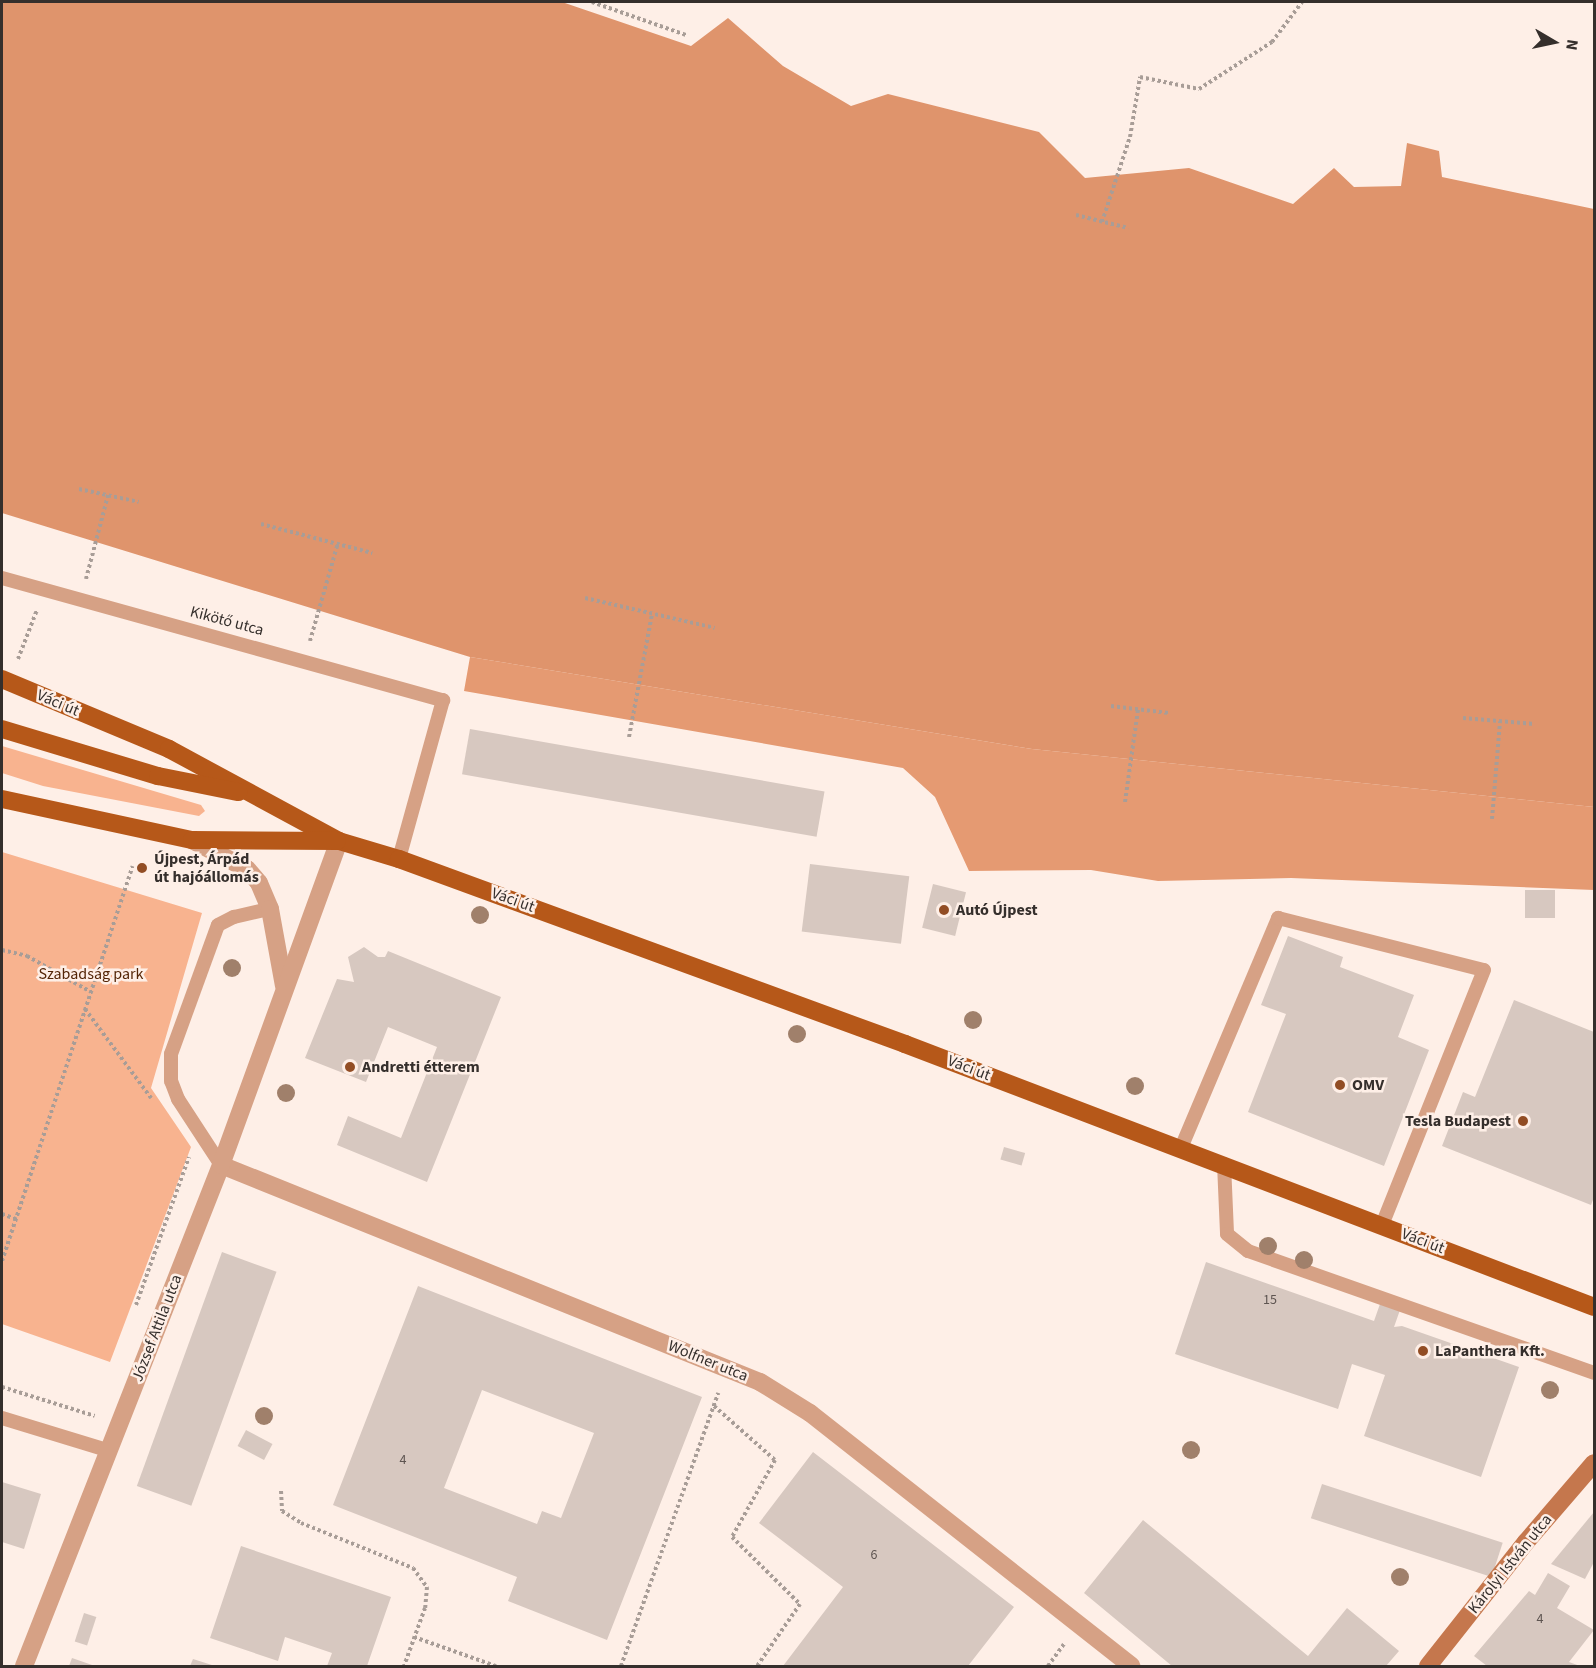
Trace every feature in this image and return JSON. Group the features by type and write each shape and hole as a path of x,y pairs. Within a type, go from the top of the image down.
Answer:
{"main road":[{"name":"Váci út","path":"2,679 169,749 339,841 399,859 1181,1148 1594,1307"},
{"path":"2,729 158,776 258,796"},
{"name":"Váci út","path":"2,799 192,840 339,841"}],"street":[{"name":"József Attila utca","path":"192,840 247,869 259,883 270,909 284,988"},
{"name":"József Attila utca","path":"24,1666 221,1165 339,841"},
{"name":"Wolfner utca","path":"221,1165 760,1382 810,1413 1131,1666"},
{"name":"Károlyi István utca","path":"1428,1666 1594,1463"}],"lane":[{"name":"Kikötő utca","path":"2,578 305,659 443,700 399,859"},
{"path":"221,1165 178,1099 171,1081 171,1054 218,925 234,916 270,909"},
{"path":"1181,1148 1278,918 1484,970 1382,1226"},
{"path":"1224,1164 1227,1234 1248,1251 1594,1373"},
{"path":"2,1418 110,1451"}],"path":[{"path":"592,2 686,35"},
{"path":"1102,222 1130,136 1140,77 1199,89 1272,42 1302,2"},
{"path":"1076,215 1128,228"},
{"path":"79,489 139,502"},
{"path":"84,589 108,495"},
{"path":"261,524 372,553"},
{"path":"305,659 338,543"},
{"path":"585,598 715,628"},
{"path":"629,737 652,614"},
{"path":"27,636 35,618"},
{"path":"1111,706 1169,713"},
{"path":"1125,802 1138,709"},
{"path":"1463,718 1535,724"},
{"path":"1492,819 1500,721"},
{"path":"2,1261 133,866"},
{"path":"2,951 27,956 91,992"},
{"path":"86,1010 157,1108"},
{"path":"132,1315 189,1158 183,1148"},
{"path":"2,1214 16,1219"},
{"path":"2,1387 120,1425"},
{"path":"95,1416 99,1405"},
{"path":"621,1666 714,1406 775,1460 732,1537 800,1604 757,1666"},
{"path":"280,1491 282,1511 301,1523 413,1568 427,1587 404,1666"},
{"path":"414,1637 496,1666"}],"green space":[{"path":"2,746 201,805 205,811 199,816 43,786 2,773"},
{"name":"Szabadság park","path":"2,852 202,913 151,1088 191,1147 110,1362 2,1324"}],"shaded area":[{"path":"2,2 562,2 691,46 728,18 783,66 851,106 888,94 1039,132 1085,178 1189,168 1293,204 1334,168 1354,187 1401,186 1407,143 1439,151 1442,177 1594,209 1594,807 1032,749 470,657 2,513"},
{"path":"470,657 1032,749 1594,807 1594,890 1291,878 1158,881 1091,870 969,871 935,797 903,768 464,691"}],"building":[{"path":"470,729 825,792 817,837 462,774"},
{"path":"810,864 909,876 901,944 802,931"},
{"name":"Autó Újpest","path":"933,884 966,892 955,936 922,928"},
{"path":"1525,890 1555,890 1555,918 1525,918"},
{"path":"1288,936 1343,957 1340,967 1414,995 1398,1037 1429,1050 1384,1166 1248,1112 1286,1014 1261,1005"},
{"name":"Andretti étterem","path":"364,947 378,957 385,957 388,951 501,997 427,1182 337,1145 348,1116 401,1138 437,1047 388,1027 366,1082 305,1058 337,979 354,982 348,957"},
{"name":"Tesla Budapest","path":"1514,1000 1594,1032 1594,1197 1591,1205 1442,1146 1463,1092 1475,1097"},
{"path":"1004,1147 1025,1153 1022,1166 1000,1159"},
{"path":"222,1252 277,1272 191,1506 137,1486"},
{"path":"1206,1262 1374,1321 1380,1304 1400,1310 1394,1327 1402,1326 1519,1367 1481,1477 1364,1436 1385,1375 1352,1364 1338,1409 1175,1354"},
{"path":"418,1286 702,1397 607,1640 508,1601 517,1577 333,1505","holes":["482,1390 594,1433 561,1518 542,1511 537,1524 444,1488"]},
{"path":"246,1430 272,1444 264,1460 238,1446"},
{"path":"813,1452 1014,1607 968,1666 783,1666 843,1587 759,1523"},
{"path":"2,1482 41,1494 24,1549 2,1542"},
{"path":"1322,1484 1503,1543 1492,1577 1311,1518"},
{"path":"1594,1512 1594,1562 1585,1579 1551,1564"},
{"path":"1143,1520 1308,1656 1347,1608 1399,1651 1386,1666 1172,1666 1084,1593"},
{"path":"241,1546 391,1597 367,1666 327,1666 332,1653 285,1637 278,1661 210,1638"},
{"path":"1548,1573 1570,1586 1557,1608 1594,1630 1569,1662 1580,1666 1487,1666 1474,1656 1529,1591 1535,1595"},
{"path":"84,1613 96,1617 87,1646 75,1642"},
{"path":"72,1658 95,1666 69,1666"},
{"path":"193,1659 215,1666 190,1666"}],"place":[{"name":"Újpest, Árpád út hajóállomás","path":"142,868"},
{"name":"Autó Újpest","path":"944,910"},
{"name":"Andretti étterem","path":"350,1067"},
{"name":"OMV","path":"1340,1085"},
{"name":"Tesla Budapest","path":"1523,1121"},
{"name":"LaPanthera Kft.","path":"1423,1351"}]}
